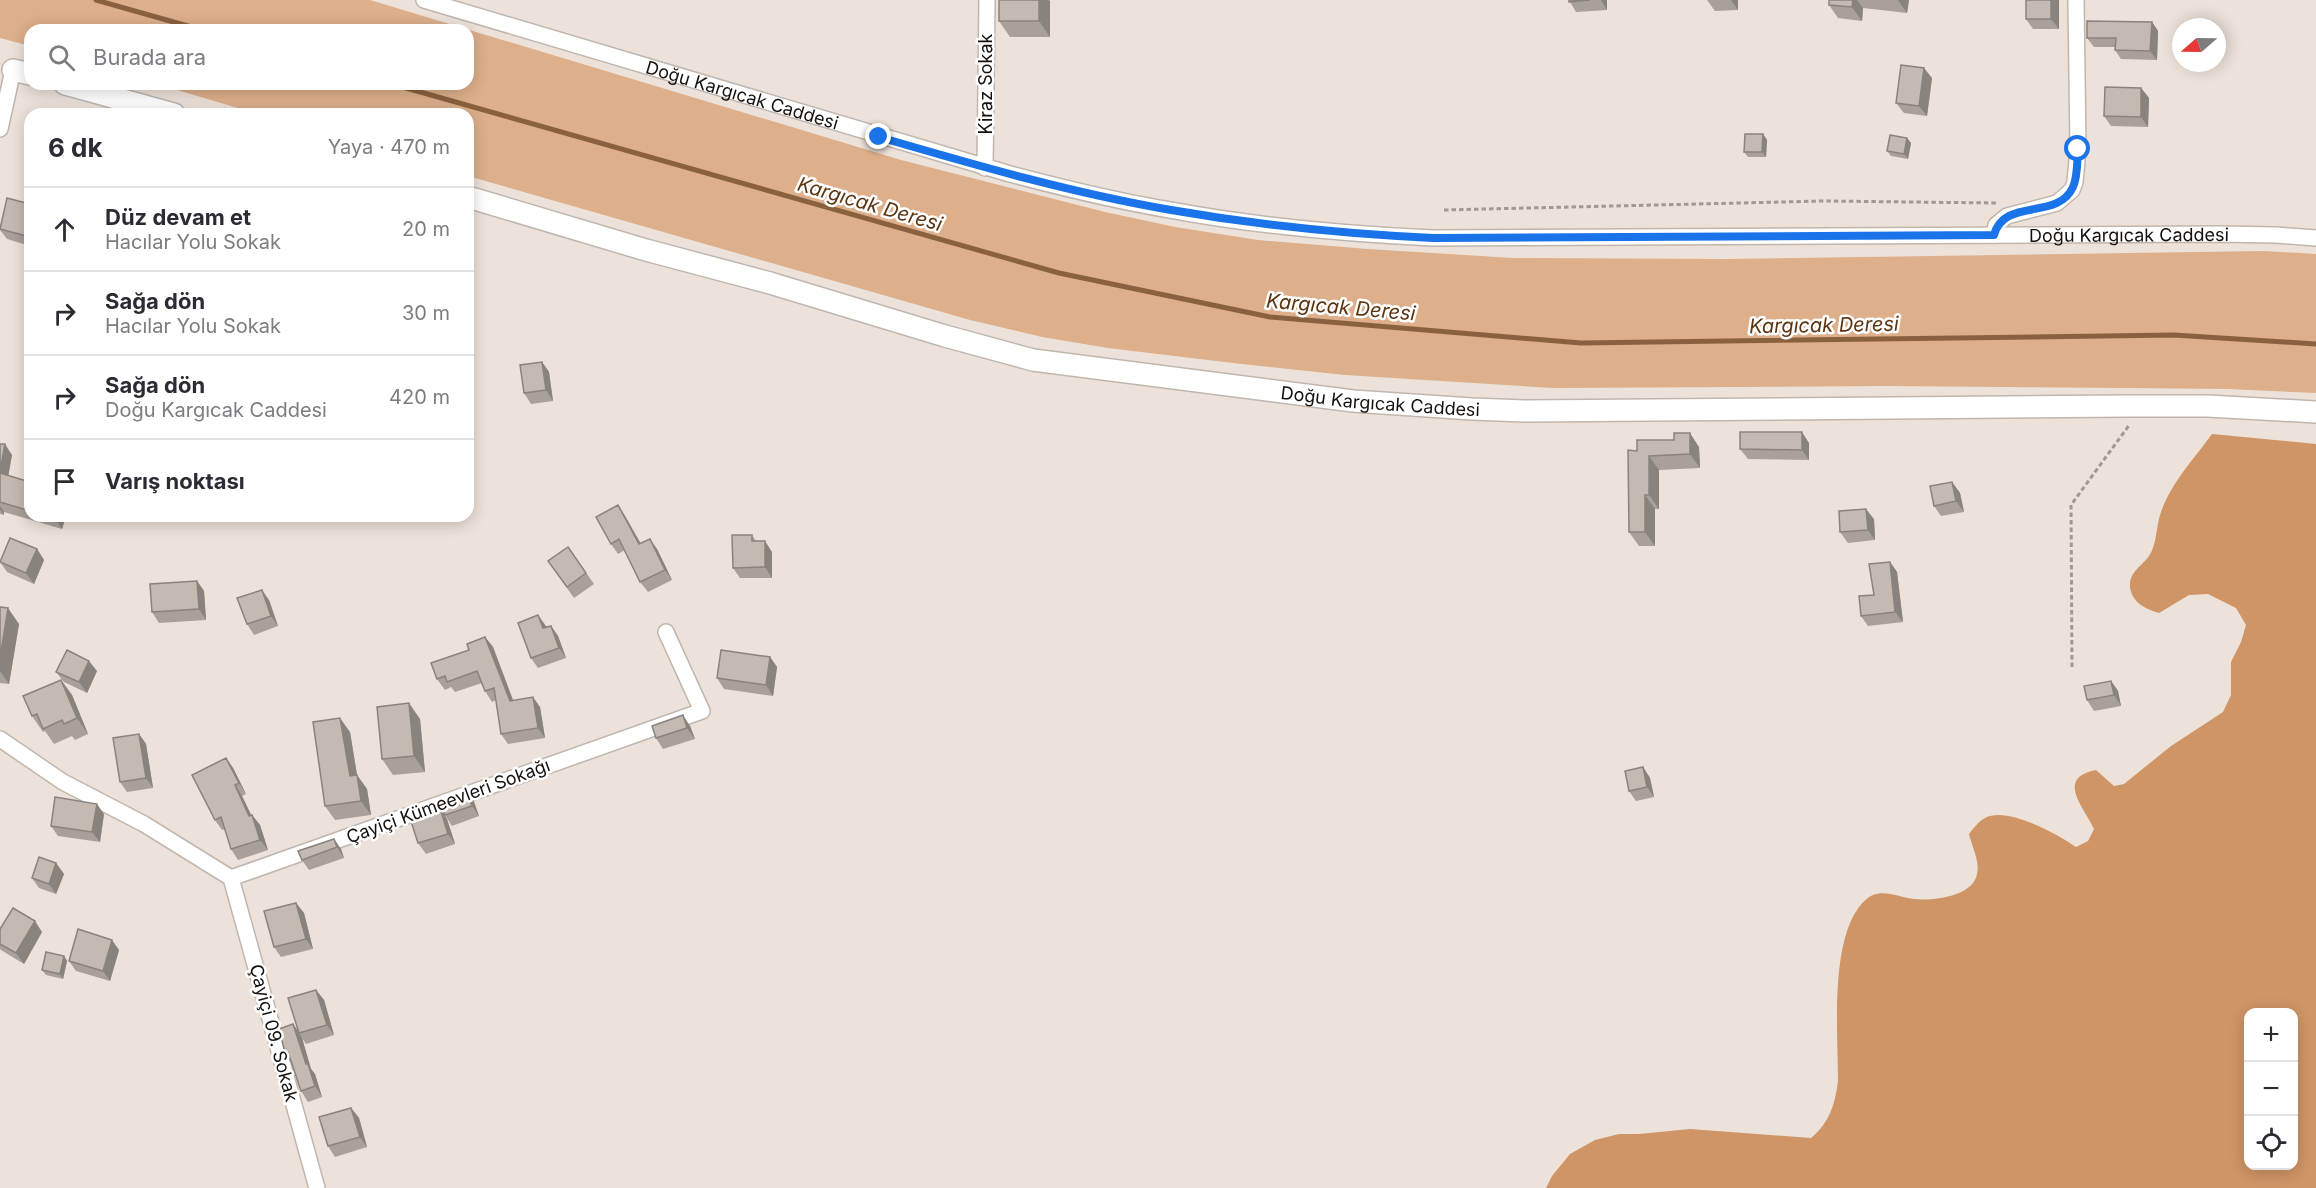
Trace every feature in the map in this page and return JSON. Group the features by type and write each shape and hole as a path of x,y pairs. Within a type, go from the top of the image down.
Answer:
{"street":[{"name":"Doğu Kargıcak Caddesi","path":"424,0 985,168 1171,211 1266,224 1433,238 2220,234 2316,238"},
{"name":"Kiraz Sokak","path":"985,168 987,0"},
{"path":"1994,235 1996,225 2007,216 2057,203 2072,190 2075,182 2078,149 2076,0"},
{"path":"0,129 21,72"},
{"path":"87,90 152,108"},
{"name":"Doğu Kargıcak Caddesi","path":"474,198 646,250 770,282 993,350 1034,360 1353,401 1472,410 1652,411 2208,406 2316,412"},
{"name":"Çayiçi Kümeevleri Sokağı","path":"231,878 702,711 666,632"},
{"path":"0,739 56,778 144,824 231,878"},
{"name":"Çayiçi 09. Sokak","path":"231,878 317,1188"}],"path":[{"path":"1444,210 1824,201 1999,203"},
{"path":"2072,667 2071,505 2143,406"}],"shaded area":[{"path":"0,0 370,0 450,24 24,24 24,44 0,38"},
{"path":"474,31 901,160 1105,212 1175,227 1258,240 1513,258 1725,259 2264,251 2316,254 2316,393 2228,389 1885,386 1553,388 1345,375 1108,348 1042,337 970,320 474,178 474,108 238,108 177,90 474,90"},
{"path":"2212,434 2316,444 2316,1188 1546,1188 1552,1176 1570,1154 1595,1140 1619,1134 1690,1129 1811,1138 1827,1120 1835,1098 1838,1081 1837,1015 1840,967 1843,944 1859,907 1871,896 1883,893 1914,899 1931,899 1951,896 1968,888 1974,882 1978,869 1969,834 1983,819 1994,815 2018,818 2032,823 2076,847 2088,841 2094,829 2079,803 2075,786 2077,780 2084,774 2096,770 2114,786 2124,784 2171,746 2223,712 2231,695 2231,662 2246,625 2236,608 2208,594 2189,595 2159,613 2137,601 2130,587 2131,577 2152,551 2165,501"}],"building":[{"path":"999,0 1039,0 1039,21 999,21"},
{"path":"1829,0 1853,0 1852,7 1829,5"},
{"path":"2026,0 2051,0 2051,19 2026,19"},
{"path":"2087,21 2152,22 2150,51 2115,50 2116,38 2087,38"},
{"path":"1901,65 1924,68 1919,106 1896,103"},
{"path":"2105,87 2141,88 2141,117 2104,116"},
{"path":"1745,134 1763,134 1762,152 1744,152"},
{"path":"1890,135 1907,138 1904,154 1887,151"},
{"path":"7,198 24,202 24,235 0,229"},
{"path":"542,362 546,390 524,393 520,365"},
{"path":"1740,432 1802,432 1802,450 1740,449"},
{"path":"1674,433 1690,433 1690,454 1649,456 1649,495 1645,495 1645,532 1629,532 1628,450 1637,451 1637,440 1674,440"},
{"path":"0,444 5,444 0,471"},
{"path":"0,473 24,480 24,509 0,502"},
{"path":"1952,482 1956,501 1934,506 1930,486"},
{"path":"618,505 639,544 650,539 665,570 640,582 619,539 611,544 596,517"},
{"path":"1866,509 1868,530 1840,532 1839,511"},
{"path":"732,535 752,535 752,541 765,541 765,567 733,568"},
{"path":"10,538 37,549 26,573 0,562"},
{"path":"568,547 586,573 567,587 548,561"},
{"path":"1890,562 1895,612 1861,616 1859,596 1874,595 1869,564"},
{"path":"197,581 199,609 152,612 150,584"},
{"path":"262,590 271,616 247,624 237,598"},
{"path":"0,607 8,608 0,658"},
{"path":"538,615 543,628 551,626 559,648 531,658 518,623"},
{"path":"485,637 510,701 533,697 538,728 501,734 494,688 485,691 477,671 447,682 445,676 437,679 431,663 469,650 467,644"},
{"path":"67,650 89,661 79,682 56,672"},
{"path":"721,650 770,657 766,685 717,678"},
{"path":"61,680 77,718 64,724 62,720 43,729 37,714 32,716 23,696"},
{"path":"2111,681 2114,695 2087,700 2084,686"},
{"path":"409,703 414,756 382,759 377,707"},
{"path":"683,715 687,728 656,738 652,726"},
{"path":"340,718 350,776 357,775 361,801 325,806 313,722"},
{"path":"139,734 146,778 120,782 113,738"},
{"path":"226,758 239,783 235,785 249,816 252,815 260,840 231,849 221,817 215,820 192,775"},
{"path":"1643,767 1647,787 1629,791 1625,771"},
{"path":"467,792 472,806 445,815 440,801"},
{"path":"55,797 97,804 92,832 51,826"},
{"path":"440,808 448,834 418,843 410,818"},
{"path":"334,839 337,847 302,860 298,851"},
{"path":"39,857 56,863 49,884 32,878"},
{"path":"296,903 306,939 274,947 264,911"},
{"path":"13,908 35,921 16,953 0,944 0,929"},
{"path":"78,929 112,940 103,971 69,961"},
{"path":"46,952 64,956 60,974 42,970"},
{"path":"316,990 327,1025 299,1033 288,998"},
{"path":"293,1024 315,1086 301,1091 288,1052 285,1053 279,1029"},
{"path":"351,1108 360,1137 328,1146 319,1117"}],"waterway":[{"name":"Kargıcak Deresi","path":"96,0 181,24"},
{"name":"Kargıcak Deresi","path":"413,90 1059,273 1270,317 1581,343 2174,335 2316,344"}],"route":[{"path":"879,137 1010,174 1171,211 1266,224 1433,238 1994,235 1996,225 2007,216 2057,203 2066,197 2075,182 2078,149"}]}
